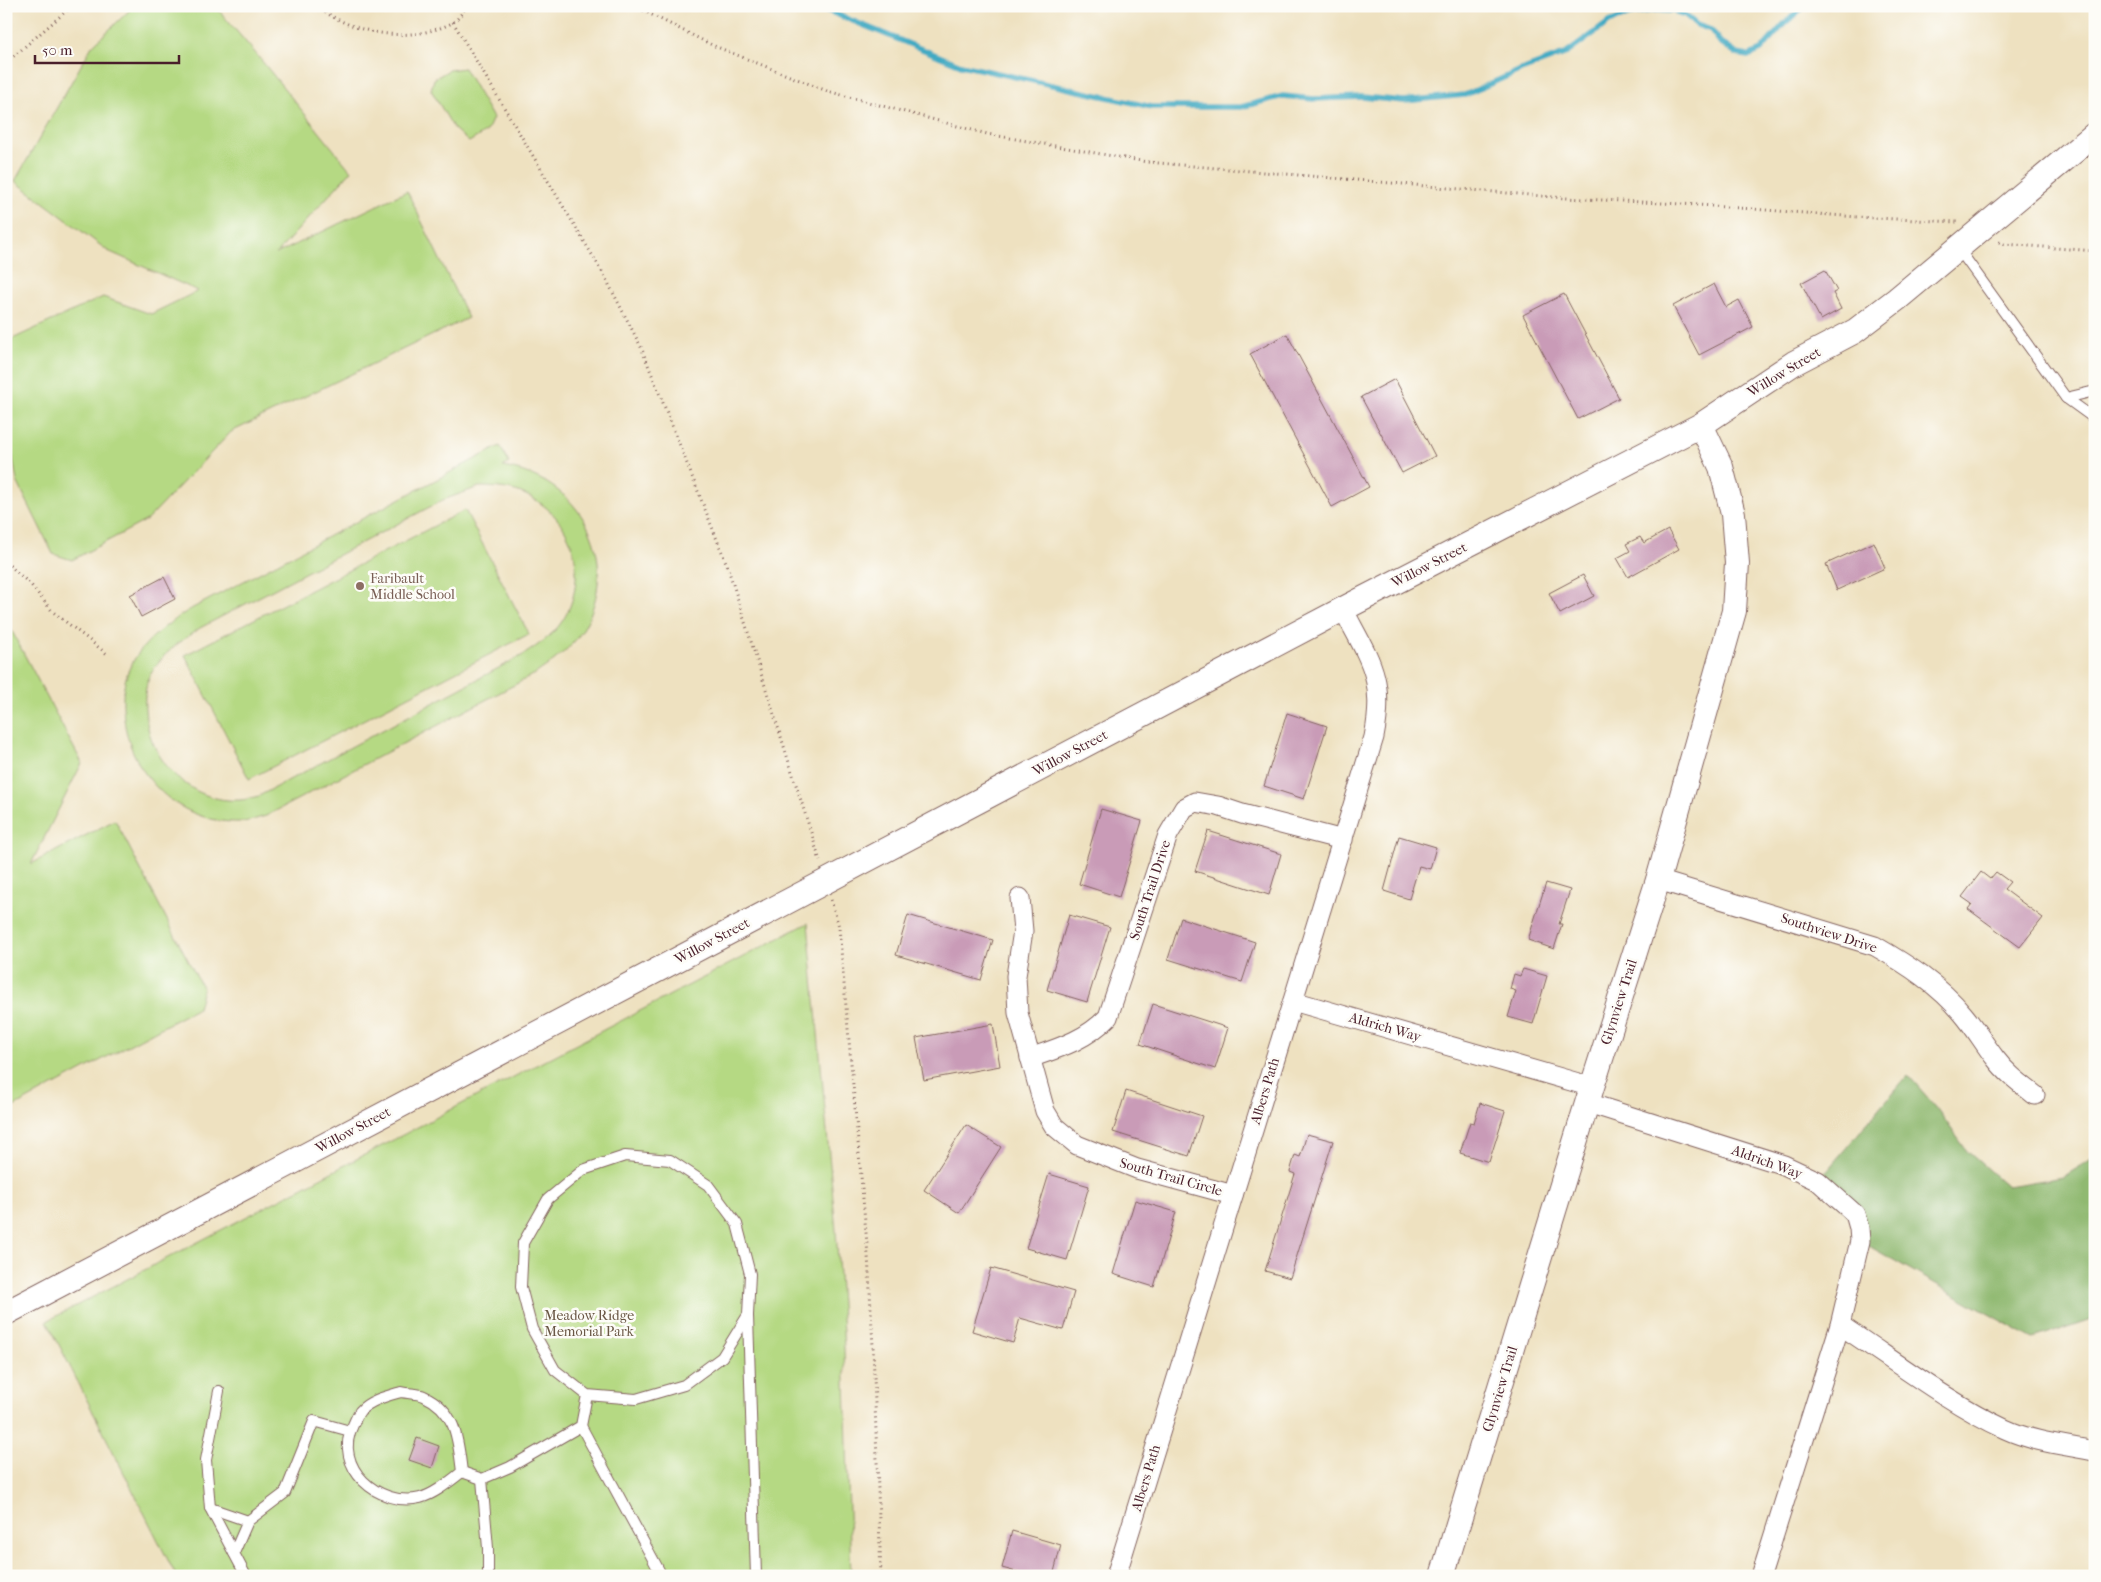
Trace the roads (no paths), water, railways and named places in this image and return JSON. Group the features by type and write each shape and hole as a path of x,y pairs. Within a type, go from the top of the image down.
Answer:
{"street":[{"name":"Willow Street","path":"6,1313 1343,609 1701,425 1794,363 1855,331 2095,134"},
{"name":"Glynview Trail","path":"1442,1576 1658,880 1734,611 1737,563 1733,514 1721,468 1701,425"},
{"name":"Albers Path","path":"1116,1576 1374,737 1379,714 1379,692 1374,669 1343,609"},
{"name":"South Trail Drive","path":"1030,1058 1085,1036 1108,1017 1161,853 1168,834 1184,808 1195,802 1218,806 1343,840"},
{"name":"Southview Drive","path":"1658,880 1875,946 1908,965 1945,994 1963,1014 1996,1060 2013,1078 2035,1095"},
{"name":"South Trail Circle","path":"1020,898 1023,931 1016,976 1018,1013 1045,1111 1054,1126 1077,1146 1136,1169 1233,1195"},
{"name":"Aldrich Way","path":"1293,1001 1590,1095 1784,1165 1818,1180 1855,1214 1860,1228 1860,1241 1840,1325 1761,1576"},
{"path":"1840,1325 1971,1412 2007,1430 2046,1442 2095,1451"}],"lane":[{"path":"1958,248 2066,398 2095,419"},
{"path":"2066,398 2095,390"},
{"path":"748,1315 722,1357 684,1385 636,1399 587,1395 555,1370 532,1329 521,1287 523,1243 548,1199 583,1170 625,1156 670,1160 708,1185 737,1224 750,1274 748,1315 756,1576"},
{"path":"219,1392 206,1460 210,1508 246,1576"},
{"path":"402,1392 424,1396 442,1408 455,1428 462,1472 421,1498 399,1500 381,1495 364,1484 354,1468 348,1450 350,1431 360,1411 380,1398 402,1392"},
{"path":"587,1395 581,1426 662,1576"},
{"path":"234,1553 248,1521 285,1493 314,1421 350,1431"},
{"path":"462,1472 482,1480 510,1467 581,1426"},
{"path":"482,1480 488,1548 488,1576"},
{"path":"210,1508 248,1521"}],"waterway":[{"path":"816,6 961,65 1152,107 1241,107 1283,96 1314,99 1362,97 1404,101 1465,95 1521,70 1567,53 1609,22 1630,14 1654,10 1673,11 1685,15 1697,25 1711,30 1720,42 1737,54 1748,56 1761,50 1784,24 1805,6"}],"place":[{"name":"Faribault Middle School","path":"360,586"}],"park label":[{"name":"Meadow Ridge Memorial Park","path":"589,1324"}]}
